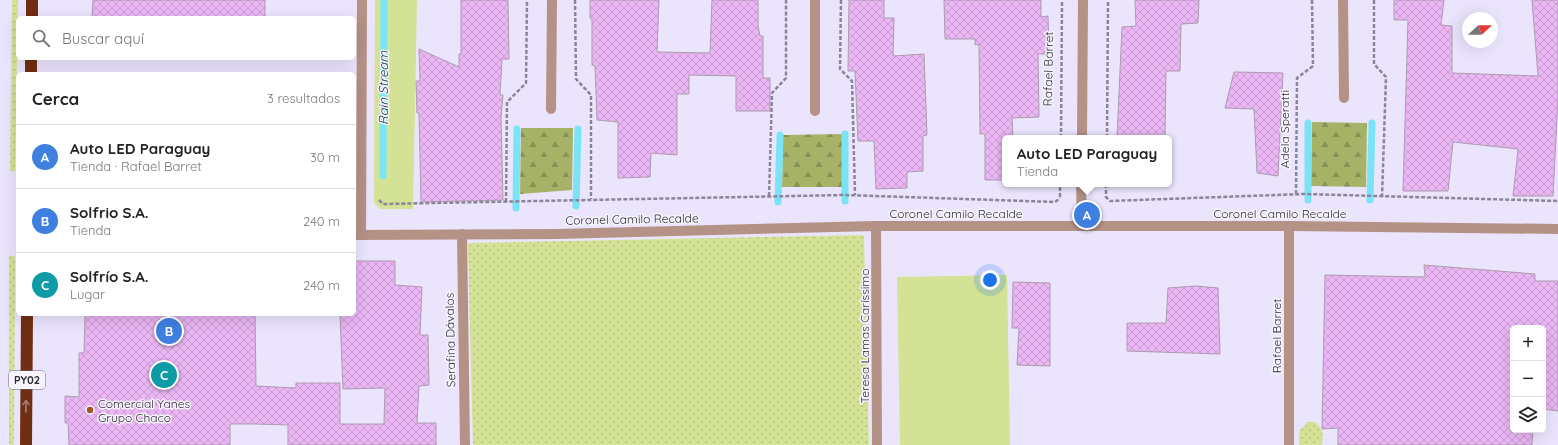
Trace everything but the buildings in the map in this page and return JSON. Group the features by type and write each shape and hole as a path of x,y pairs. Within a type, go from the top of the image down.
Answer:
{"highway":[{"path":"32,0 32,16"},
{"path":"31,60 31,72"},
{"name":"PY02","path":"26,445 27,316"}],"street":[{"path":"358,235 362,0"},
{"path":"551,109 552,0"},
{"path":"815,0 815,111"},
{"path":"1082,135 1083,0"},
{"path":"1343,0 1344,98"},
{"path":"1082,187 1082,226"},
{"name":"Coronel Camilo Recalde","path":"358,235 556,234 876,226 1289,226 1558,229"},
{"name":"Teresa Lamas Caríssimo","path":"876,226 877,445"},
{"name":"Rafael Barret","path":"1289,226 1289,445"},
{"name":"Serafina Dávalos","path":"462,234 465,445"}],"path":[{"path":"506,202 508,102 526,83 527,0"},
{"path":"575,0 576,79 591,96 591,199"},
{"path":"769,196 772,93 786,78 786,0"},
{"path":"840,0 840,69 852,81 855,196"},
{"name":"Rafael Barret","path":"1061,135 1062,0"},
{"path":"1106,135 1108,0"},
{"name":"Adela Speratti","path":"1296,194 1297,78 1312,66 1312,0"},
{"path":"1374,0 1374,64 1386,77 1382,197"},
{"name":"Coronel Camilo Recalde","path":"378,200 383,204 591,199 855,196 1055,202 1060,198 1060,187"},
{"path":"1099,197 1106,197 1106,187"},
{"name":"Coronel Camilo Recalde","path":"1106,197 1110,201 1296,194 1558,201"}],"green space":[{"path":"12,0 18,0 18,16 16,16 17,60 15,171 12,172 10,170"},
{"path":"375,0 417,0 413,209 381,209 374,203"},
{"path":"1312,122 1367,123 1366,187 1311,186"},
{"path":"521,128 573,128 572,190 520,194"},
{"path":"842,134 842,187 782,187 783,135"},
{"path":"864,235 869,445 473,445 468,243"},
{"path":"11,255 15,257 14,445 9,445 9,257"},
{"path":"1007,275 1010,445 900,445 897,277"},
{"path":"1308,422 1315,422 1321,430 1323,438 1321,445 1299,445 1299,431"}],"waterway":[{"name":"Rain Stream","path":"383,176 384,0"},
{"name":"Rain Stream","path":"1308,123 1308,200"},
{"name":"Rain Stream","path":"1370,200 1372,123"},
{"name":"Rain Stream","path":"516,208 517,129"},
{"name":"Rain Stream","path":"576,206 578,129"},
{"name":"Rain Stream","path":"845,134 845,201"},
{"name":"Rain Stream","path":"778,202 780,135"}],"place":[{"name":"Auto LED Paraguay","path":"1087,215"},
{"name":"Solfrio S.A.","path":"169,331"},
{"name":"Solfrío S.A.","path":"164,375"},
{"name":"Comercial Yanes Grupo Chaco","path":"90,410"}]}
